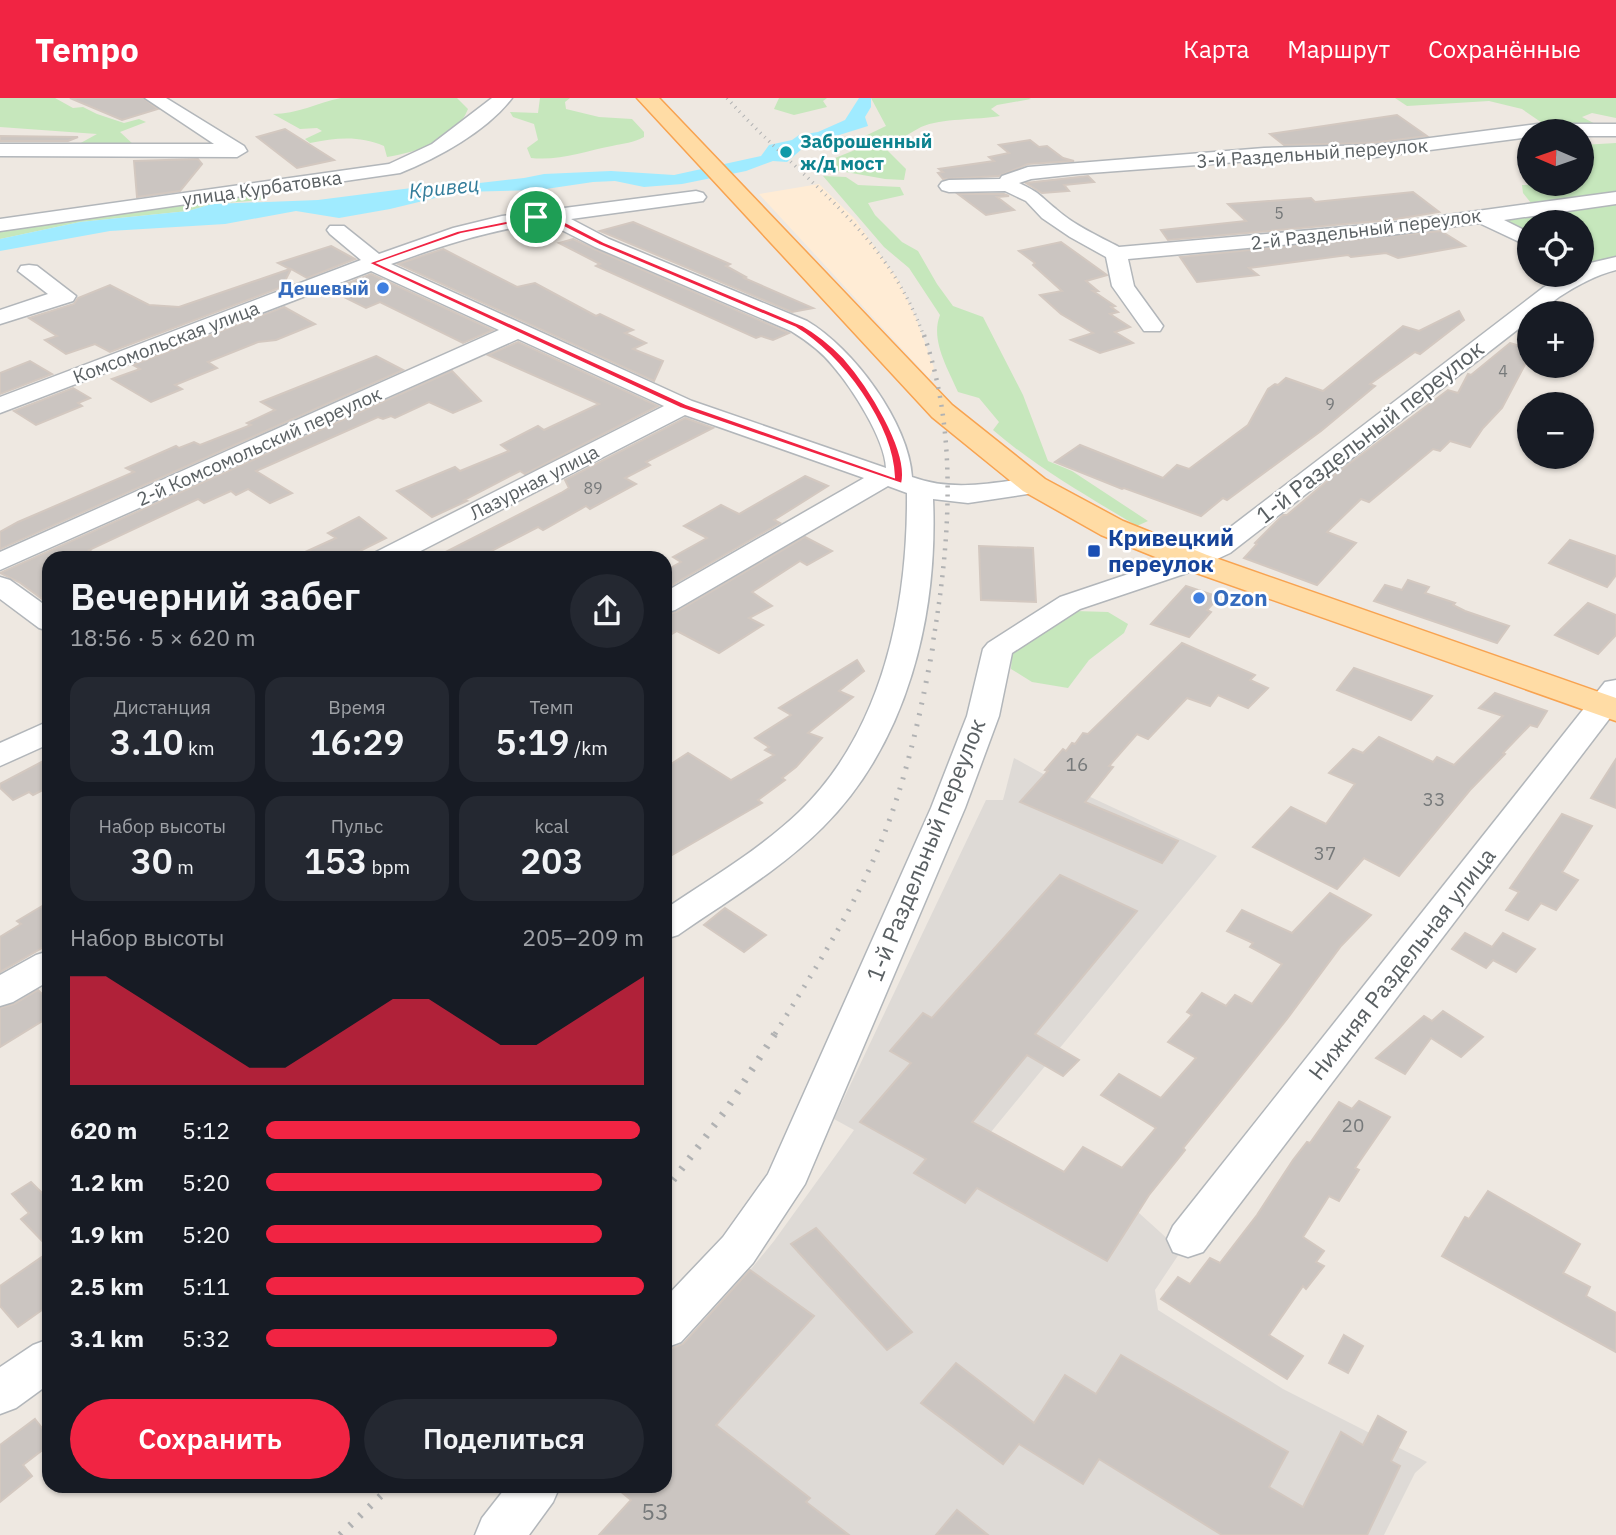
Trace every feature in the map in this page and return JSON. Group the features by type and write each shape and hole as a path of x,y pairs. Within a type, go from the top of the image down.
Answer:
{"main road":[{"path":"651,102 942,411 1034,485 1112,528 1196,562 1612,702"}],"street":[{"path":"154,98 237,150 275,185"},
{"name":"улица Курбатовка","path":"0,225 382,172 425,158 467,130 494,99"},
{"name":"3-й Раздельный переулок","path":"949,186 1009,183 1028,173 1077,168 1435,145 1538,130 1616,130"},
{"path":"0,150 237,150"},
{"path":"1009,183 1033,197 1049,214 1077,233 1116,254 1123,286 1152,326"},
{"name":"Комсомольская улица","path":"0,406 460,232 502,222 696,197"},
{"name":"2-й Раздельный переулок","path":"1116,254 1377,231 1616,198"},
{"path":"549,216 602,243 799,326 819,338 843,362 877,414 898,458 902,483 923,529 911,631 882,712 858,759 829,800 787,841 672,921"},
{"path":"1481,216 1517,234"},
{"path":"337,230 366,269 518,330 683,406 902,483 968,495 1034,485"},
{"name":"1-й Раздельный переулок","path":"672,1321 738,1250 784,1184 948,808 983,716 998,649 1035,623 1080,598 1196,562 1242,534 1264,512 1552,292 1597,266"},
{"path":"0,317 65,296 29,271"},
{"name":"2-й Комсомольский переулок","path":"0,562 518,330"},
{"name":"Лазурная улица","path":"400,551 683,406"},
{"path":"672,600 902,483"},
{"path":"0,586 42,617"},
{"name":"Нижняя Раздельная улица","path":"1188,1239 1612,702"},
{"path":"0,756 42,735"},
{"path":"0,992 42,968"},
{"path":"0,1393 42,1364"},
{"path":"499,1535 531,1493"}],"shaded area":[{"path":"819,184 855,219 898,280 916,318 934,368 929,378 759,194"},
{"path":"1014,758 1056,781 1217,856 991,1132 1139,1213 1181,1251 1155,1290 1158,1310 1283,1389 1427,1462 1415,1473 1384,1535 714,1535 672,1397 672,1365 774,1241 854,1130 834,1119 986,800 1003,800"}],"green space":[{"path":"0,98 55,98 73,108 83,107 124,123 139,119 146,122 120,132 135,146 77,145 97,134 0,127"},
{"path":"341,98 457,98 468,109 455,129 435,143 387,157 384,146 365,140 338,139 310,143 305,139 322,131 317,128 300,129 273,114"},
{"path":"540,98 570,98 565,102 566,109 599,117 632,119 644,132 644,137 572,155 531,158 527,148 538,140 534,124 513,117 510,112 538,113"},
{"path":"779,98 827,98 823,101 827,107 794,115 774,109"},
{"path":"871,98 1031,99 997,105 991,109 1000,116 929,124 891,142 887,150 906,169 904,180 829,169 830,160 855,150 865,136 886,126"},
{"path":"1395,98 1616,98 1616,118 1592,113 1582,117 1586,119 1536,119 1522,109 1489,101 1407,106"},
{"path":"1616,143 1616,196 1531,203 1525,196 1594,196 1594,144"},
{"path":"823,176 846,177 858,185 900,187 904,195 868,203 875,215 902,242 918,251 953,306 983,317 1023,395 1048,461 1072,471 1148,521 1137,526 1045,469 993,430 999,422 979,398 958,392 939,344 937,325 940,315 909,268 884,247"},
{"path":"250,192 262,195 261,200 212,204 188,211 80,222 0,239 0,229"},
{"path":"1616,203 1616,257 1594,262 1594,210 1565,210"},
{"path":"1517,217 1517,229 1499,219"},
{"path":"1075,611 1108,612 1128,624 1124,633 1089,660 1068,688 1032,682 1011,669 1012,653"}],"water":[{"name":"Кривец","path":"859,98 871,98 871,107 865,117 868,126 836,136 823,145 803,148 787,162 773,161 746,171 682,184 644,187 615,181 539,190 460,192 339,218 296,211 225,224 110,231 0,251 0,239 80,222 188,211 212,204 318,200 544,174 611,171 674,175 761,156 769,145 818,132 845,120"}],"building":[{"path":"70,98 143,98 158,109 122,120"},
{"path":"1397,115 1427,136 1371,143 1284,145 1270,134"},
{"path":"285,129 334,160 297,168 257,137"},
{"path":"0,136 78,137 68,141 0,141"},
{"path":"1030,140 1039,147 1047,146 1063,158 1074,161 1028,164 999,176 943,179 938,173 943,172 939,169 994,161 989,157 1009,153 999,145"},
{"path":"198,159 202,164 180,191 137,197 134,161"},
{"path":"1088,176 1094,182 1064,185 1069,191 1042,193 1026,183"},
{"path":"1413,192 1439,212 1390,220 1168,240 1161,230 1246,221 1228,204 1311,198 1315,202"},
{"path":"958,194 1004,194 1009,196 997,197 1014,210 986,215"},
{"path":"633,222 730,264 726,266 746,277 744,278 813,308 792,312 600,231"},
{"path":"1441,231 1465,246 1398,258 1386,253 1351,257 1348,255 1249,268 1258,275 1197,282 1180,257"},
{"path":"573,239 789,333 773,340 761,336 756,338 596,266 600,264 559,243"},
{"path":"1061,242 1107,275 1086,281 1098,291 1093,291 1115,306 1111,307 1118,312 1110,314 1130,327 1115,332 1133,343 1100,353 1071,340 1093,333 1061,314 1040,295 1062,291 1033,265 1035,263 1019,251"},
{"path":"331,246 355,259 307,278 291,269 282,287 110,352 95,344 66,354 45,340 57,336 29,318 74,304 78,298 110,285 149,305 179,307 290,269 278,263"},
{"path":"443,249 517,287 535,283 596,316 600,314 633,330 625,333 646,343 633,349 663,361 654,381 398,264"},
{"path":"371,274 493,330 463,343 380,302 366,308 330,290"},
{"path":"284,307 315,324 276,340 258,342 208,362 217,368 175,385 182,389 151,402 112,379 140,369 133,365"},
{"path":"1459,311 1464,320 1420,354 1415,352 1370,384 1375,386 1321,431 1201,516 1055,462 1080,445 1163,478 1177,465 1189,469 1248,425 1268,389 1275,384 1278,385 1286,378 1323,391 1403,326 1419,331"},
{"path":"518,342 658,406 525,474 520,471 432,517 397,491 455,467 460,471 509,451 501,445 538,426 544,430 599,404 488,355"},
{"path":"1510,343 1517,345 1518,378 1502,408 1470,447 1450,441 1440,451 1433,449 1369,502 1361,499 1327,532 1356,543 1317,585 1244,558 1283,515 1287,515 1338,472 1448,390 1458,393 1468,374 1471,375"},
{"path":"376,356 403,370 0,549 0,532 18,522 134,472 126,468 176,446 179,448 194,442 200,445 251,425 247,423 275,410 261,402"},
{"path":"30,361 52,374 0,394 0,373"},
{"path":"452,371 481,401 453,413 429,402 395,418 378,417 256,471 292,493 270,503 248,489 236,495 231,491 204,503 198,499 91,551 49,551"},
{"path":"73,388 90,398 78,403 82,406 36,425 14,411"},
{"path":"685,418 713,428 646,462 650,465 625,478 636,484 590,509 586,506 543,530 538,527 492,551 448,551 561,493 569,488 565,480"},
{"path":"805,476 828,486 774,520 780,523 672,585 672,567 681,562 673,557 707,538 684,526 721,505 739,514"},
{"path":"359,517 386,538 360,551 307,551 336,538 328,533"},
{"path":"805,537 832,551 807,565 800,561 752,592 772,606 749,618 763,625 719,653 677,631 672,634 672,613"},
{"path":"1570,540 1616,556 1616,575 1607,587 1549,563"},
{"path":"979,546 1033,548 1036,602 981,600"},
{"path":"42,554 42,599 19,582 0,573"},
{"path":"1408,580 1429,587 1425,593 1455,603 1453,605 1465,611 1509,626 1497,643 1374,601 1385,585 1402,590"},
{"path":"1186,586 1219,597 1207,610 1211,612 1189,637 1151,624"},
{"path":"1588,603 1616,615 1616,635 1598,654 1555,635"},
{"path":"1182,643 1255,675 1250,680 1268,688 1248,708 1218,695 1210,706 1187,698 1148,739 1137,734 1109,766 1113,767 1085,802 1178,841 1162,863 1020,802 1048,771 1045,770 1063,749 1066,751 1072,743 1075,744 1083,733 1088,734"},
{"path":"857,660 864,671 839,691 853,697 808,733 822,738 796,767 782,778 785,780 758,800 762,803 672,855 672,763 688,753 731,780 774,755 765,750 769,747 755,738 791,715 779,708"},
{"path":"1354,668 1432,696 1411,720 1337,690"},
{"path":"1495,693 1547,711 1537,727 1530,725 1503,753 1505,754 1470,790 1399,876 1364,858 1337,889 1253,847 1291,807 1326,824 1355,784 1329,773 1353,749 1363,753 1379,737 1433,762 1437,757 1454,765 1503,716 1479,708"},
{"path":"1616,759 1616,808 1591,798"},
{"path":"42,762 42,790 33,795 29,792 13,800 0,788 0,784"},
{"path":"1562,814 1592,826 1562,872 1578,880 1556,910 1541,903 1528,920 1506,910 1519,892 1510,888"},
{"path":"1060,875 1137,911 1035,1034 1079,1060 1063,1076 1027,1055 972,1122 1064,1172 1083,1147 1122,1168 1156,1128 1101,1095 1119,1074 1161,1098 1196,1058 1168,1042 1192,1015 1187,1012 1202,993 1226,1006 1235,995 1252,1004 1282,964 1250,947 1253,943 1227,931 1242,910 1292,933 1330,893 1371,915 1341,946 1287,1019 1183,1148 1185,1150 1149,1195 1107,1261 977,1188 965,1203 914,1173 926,1159 860,1122 911,1063 890,1051 923,1013 932,1018"},
{"path":"42,906 42,948 0,972 0,937 21,924 17,921"},
{"path":"725,908 766,935 744,952 704,925"},
{"path":"1465,933 1492,947 1503,933 1535,949 1516,972 1493,960 1486,968 1452,949"},
{"path":"38,990 42,994 42,1021 0,1047 0,1008 14,1004"},
{"path":"1443,1011 1483,1037 1461,1057 1431,1038 1405,1074 1376,1058 1424,1016 1432,1021"},
{"path":"1359,1101 1390,1117 1355,1168 1359,1170 1339,1201 1329,1196 1303,1237 1324,1251 1316,1262 1324,1266 1306,1289 1303,1286 1269,1335 1303,1356 1287,1379 1161,1299 1178,1277 1190,1284 1210,1258 1220,1263 1257,1215 1293,1160 1307,1142 1310,1143 1339,1102 1352,1109"},
{"path":"31,1182 42,1193 42,1241 21,1219 29,1213 12,1194"},
{"path":"1488,1191 1580,1244 1563,1273 1590,1287 1586,1296 1616,1313 1616,1352 1442,1256 1465,1217 1469,1219"},
{"path":"816,1228 912,1332 887,1350 791,1244"},
{"path":"42,1257 42,1310 18,1327 0,1306 0,1286"},
{"path":"750,1270 814,1316 716,1425 810,1498 806,1502 849,1535 599,1535 631,1500 622,1493 672,1493 672,1348 683,1344"},
{"path":"1344,1335 1363,1346 1348,1373 1329,1363"},
{"path":"1121,1355 1288,1452 1269,1487 1303,1507 1341,1432 1363,1445 1378,1416 1406,1432 1391,1461 1400,1466 1367,1535 1222,1535 1099,1459 1083,1484 1019,1444 1003,1464 921,1403 956,1363 1034,1423 1065,1375 1096,1394"},
{"path":"35,1419 42,1428 42,1450 23,1465 32,1476 0,1502 0,1445"},
{"path":"957,1510 988,1535 936,1535"}],"railway":[{"path":"727,98 864,235 908,299 924,337"},
{"path":"924,335 942,410 948,487 944,565 933,642"},
{"path":"775,1034 846,916 881,842 899,793 913,742 934,640"},
{"path":"672,1182 728,1107 776,1032"},
{"path":"340,1535 384,1493"}],"place":[{"name":"Заброшенный ж/д мост","path":"786,152"},
{"name":"Дешевый","path":"383,288"},
{"name":"Кривецкий переулок","path":"1094,551"},
{"name":"Ozon","path":"1199,598"}],"route":[{"path":"549,216 602,243 799,326 819,338 843,362 877,414 898,458 899,482 683,406 372,263 460,232 536,217 549,216"}]}
